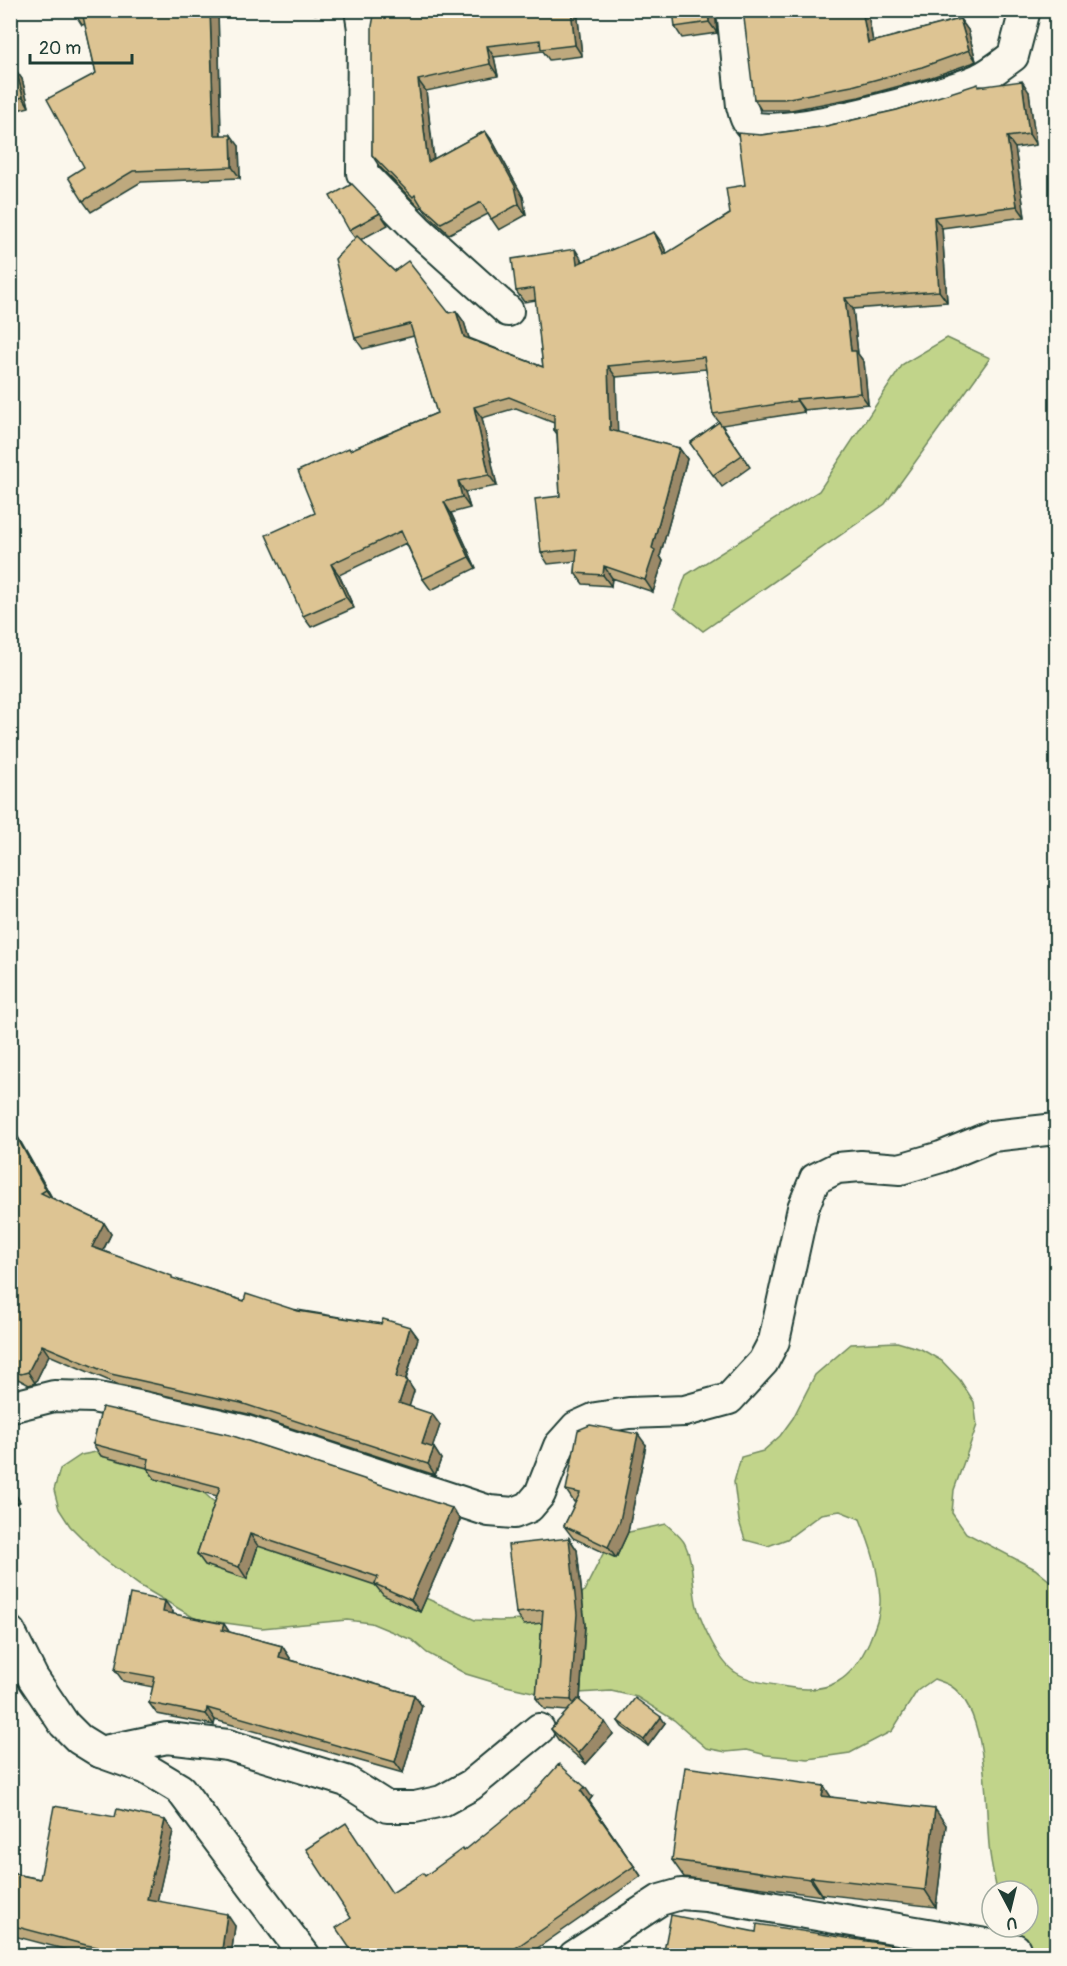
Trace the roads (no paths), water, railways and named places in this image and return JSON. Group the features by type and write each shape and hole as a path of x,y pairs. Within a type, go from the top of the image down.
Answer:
{"street":[{"path":"360,10 363,29 362,173 419,231 507,311"},
{"path":"732,10 742,106 747,121 752,127 759,128 789,128 858,116 979,79 1014,56 1025,10"},
{"path":"10,1407 54,1396 93,1397 148,1408 243,1430 489,1511 514,1514 529,1507 540,1494 559,1446 576,1426 596,1418 629,1413 685,1412 729,1399 763,1362 774,1341 803,1208 815,1179 837,1168 861,1166 900,1169 941,1157 992,1136 1056,1129"},
{"path":"10,1632 33,1678 64,1724 79,1739 100,1752 145,1768 180,1789 305,1956"},
{"path":"100,1752 167,1738 228,1745 346,1781 387,1806 415,1807 442,1801 471,1785 539,1729"},
{"path":"574,1956 660,1900 681,1894 706,1896 1015,1949"}]}
